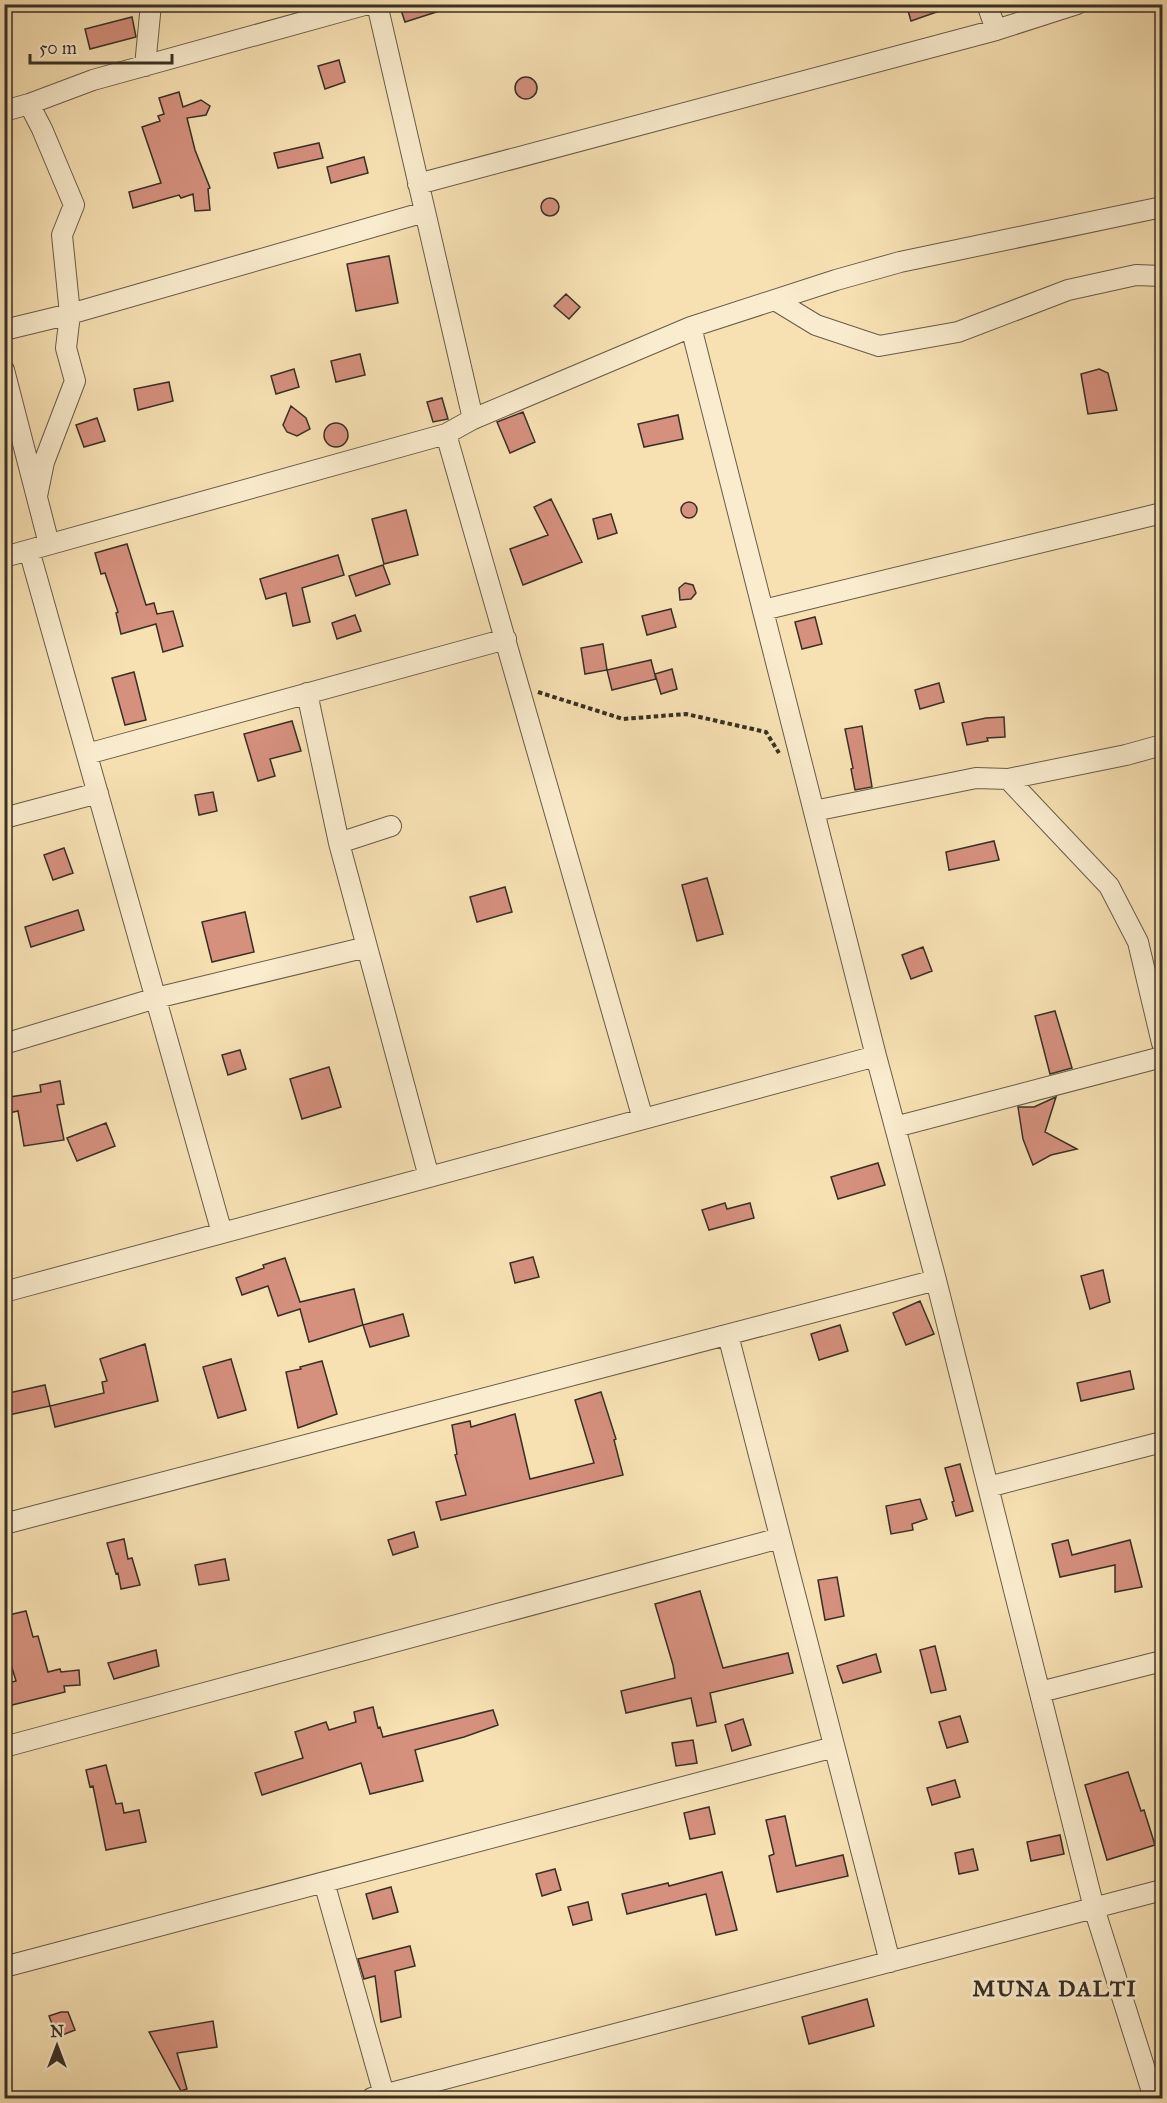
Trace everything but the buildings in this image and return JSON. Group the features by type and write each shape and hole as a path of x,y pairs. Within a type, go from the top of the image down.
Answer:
{"street":[{"path":"145,66 151,4"},
{"path":"4,111 93,80 368,4"},
{"path":"377,4 473,419"},
{"path":"987,4 996,30"},
{"path":"418,184 996,30 1043,9 1077,4"},
{"path":"29,104 74,205 62,235 70,314 66,348 75,381 44,462 37,496"},
{"path":"4,557 446,434 473,419 691,327 900,262 1162,207"},
{"path":"4,330 70,314 425,212"},
{"path":"775,300 816,325 879,346 958,332 1068,290 1136,275 1162,276"},
{"path":"691,327 876,1056 936,1280 1094,1908 1154,2098"},
{"path":"4,370 50,544"},
{"path":"446,434 643,1119"},
{"path":"763,610 1162,513"},
{"path":"29,550 222,1233"},
{"path":"87,753 506,639"},
{"path":"307,693 339,843 429,1177"},
{"path":"814,811 976,778 1008,779 1126,755 1162,745"},
{"path":"1008,779 1109,886 1137,942 1162,1043"},
{"path":"4,818 98,793"},
{"path":"339,843 391,825"},
{"path":"4,1044 156,998 367,947"},
{"path":"4,1292 876,1056"},
{"path":"895,1127 1162,1057"},
{"path":"4,1524 936,1280"},
{"path":"729,1335 890,1962"},
{"path":"988,1487 1162,1442"},
{"path":"4,1747 780,1538"},
{"path":"1040,1692 1162,1661"},
{"path":"4,1967 834,1747"},
{"path":"324,1882 380,2097 1162,1890"}],"path":[{"path":"520,686 623,719 686,714 766,732 784,761"}],"district":[{"name":"MUNA DALTI","path":"1055,1988"}]}
